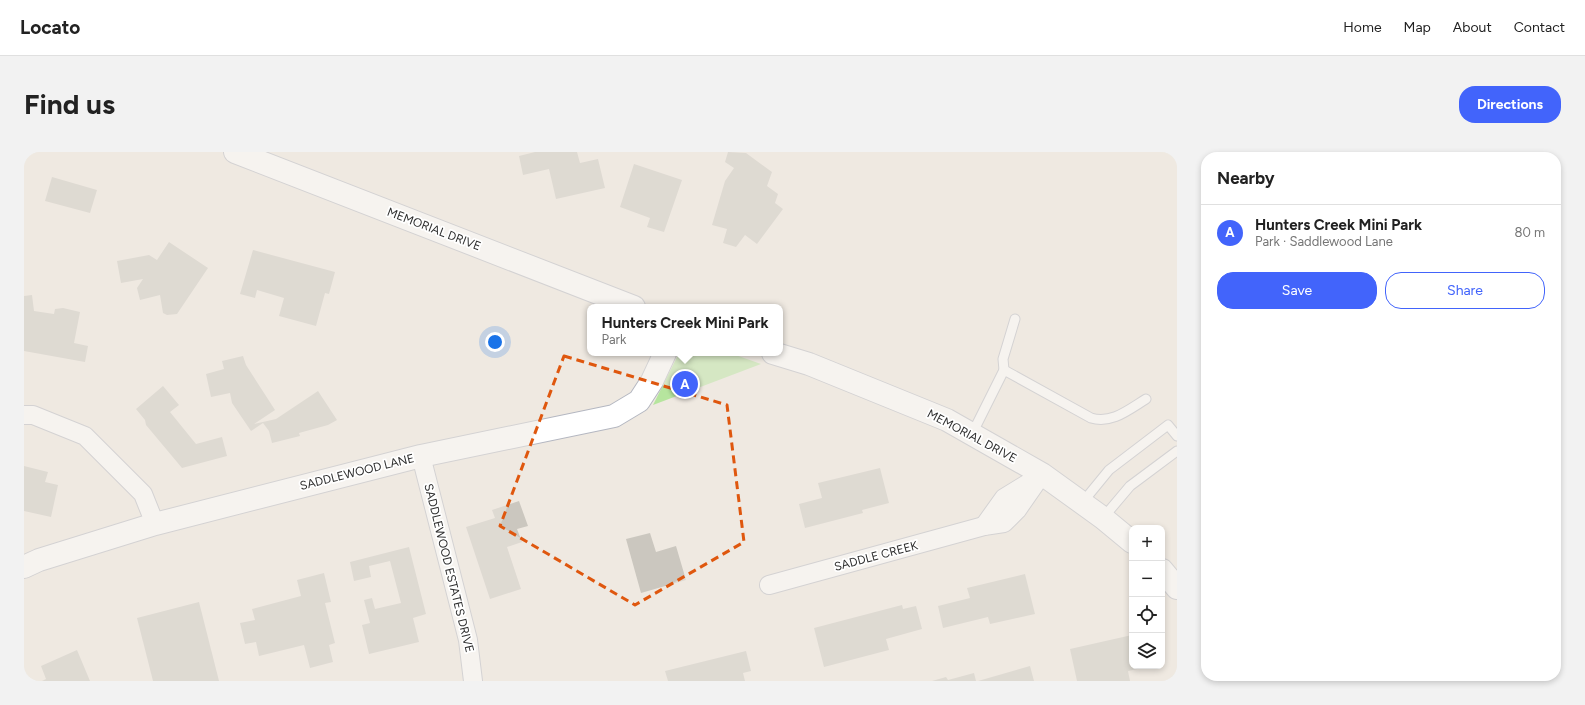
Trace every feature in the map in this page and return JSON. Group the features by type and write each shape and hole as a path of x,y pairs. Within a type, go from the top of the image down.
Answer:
{"street":[{"name":"MEMORIAL DRIVE","path":"234,152 626,304"},
{"name":"SADDLEWOOD LANE","path":"24,567 39,560 155,524 421,456 614,416 639,401 652,381 664,356"},
{"name":"MEMORIAL DRIVE","path":"783,356 809,364 947,420 1042,474 1103,518 1129,540"},
{"path":"24,415 32,415 86,436 143,494 155,524"},
{"name":"SADDLEWOOD ESTATES DRIVE","path":"421,456 468,640 473,681"},
{"name":"SADDLE CREEK","path":"769,585 984,526 1004,524 1017,510 1042,474"},
{"path":"1165,574 1177,588"}],"lane":[{"path":"972,434 1004,370 1003,359 1015,319"},
{"path":"1004,370 1091,418 1098,420 1112,419 1146,399"},
{"path":"1082,503 1109,470 1168,425 1177,436"},
{"path":"1103,518 1130,486 1177,451"}],"highlighted area":[{"path":"564,356 727,405 744,542 635,605 500,526"}],"green space":[{"path":"678,356 738,356 761,364 653,405"}],"building":[{"path":"535,152 577,152 580,163 598,159 605,188 556,199 549,169 523,175 519,156"},
{"path":"728,152 746,153 772,172 767,186 778,194 775,203 783,209 757,244 745,235 736,247 723,243 727,229 712,225 725,181 734,168 725,162"},
{"path":"634,164 682,180 664,232 647,227 650,218 620,207"},
{"path":"52,177 97,190 90,213 45,201"},
{"path":"169,242 208,268 177,314 167,315 163,313 160,295 140,300 137,288 143,279 121,283 117,261 149,255 157,260"},
{"path":"253,250 335,272 329,294 325,293 316,326 279,316 284,298 257,290 255,298 240,294"},
{"path":"32,295 34,311 54,314 55,309 63,308 80,312 74,343 88,346 85,362 24,351 24,296"},
{"path":"243,356 246,365 275,410 254,424 276,419 318,391 337,420 328,425 299,433 300,436 272,443 269,431 263,423 251,431 232,403 230,393 211,397 206,374 224,369 222,361"},
{"path":"163,386 179,405 170,412 196,444 222,437 227,456 182,468 146,425 145,420 136,409"},
{"path":"24,466 48,472 45,482 58,485 51,517 24,511"},
{"path":"880,468 889,503 862,510 863,513 805,528 799,504 822,498 818,483"},
{"path":"519,501 528,526 517,529 522,542 507,547 521,589 490,599 466,527 495,518 492,510"},
{"path":"650,533 656,552 676,546 686,580 641,593 626,539"},
{"path":"409,547 426,614 413,618 419,642 369,654 362,625 370,623 364,600 372,598 375,609 401,603 390,561 369,566 371,577 354,581 350,562"},
{"path":"324,573 331,602 325,603 335,643 329,645 333,662 310,668 304,645 259,656 256,642 245,644 240,623 255,620 252,609 301,596 297,580"},
{"path":"1025,574 1035,614 990,624 988,617 943,628 938,606 970,598 967,588"},
{"path":"199,602 219,681 153,681 137,618"},
{"path":"902,605 903,609 916,606 922,629 886,639 889,650 824,667 814,628"},
{"path":"1129,636 1129,669 1138,669 1128,671 1130,681 1077,681 1070,649"},
{"path":"77,650 90,681 42,681 46,679 41,666"},
{"path":"746,651 751,671 743,673 745,681 668,681 665,671"},
{"path":"1030,666 1034,681 978,681"},
{"path":"974,673 976,681 932,681 946,677 948,680"}],"place":[{"name":"Hunters Creek Mini Park","path":"685,384"}]}
